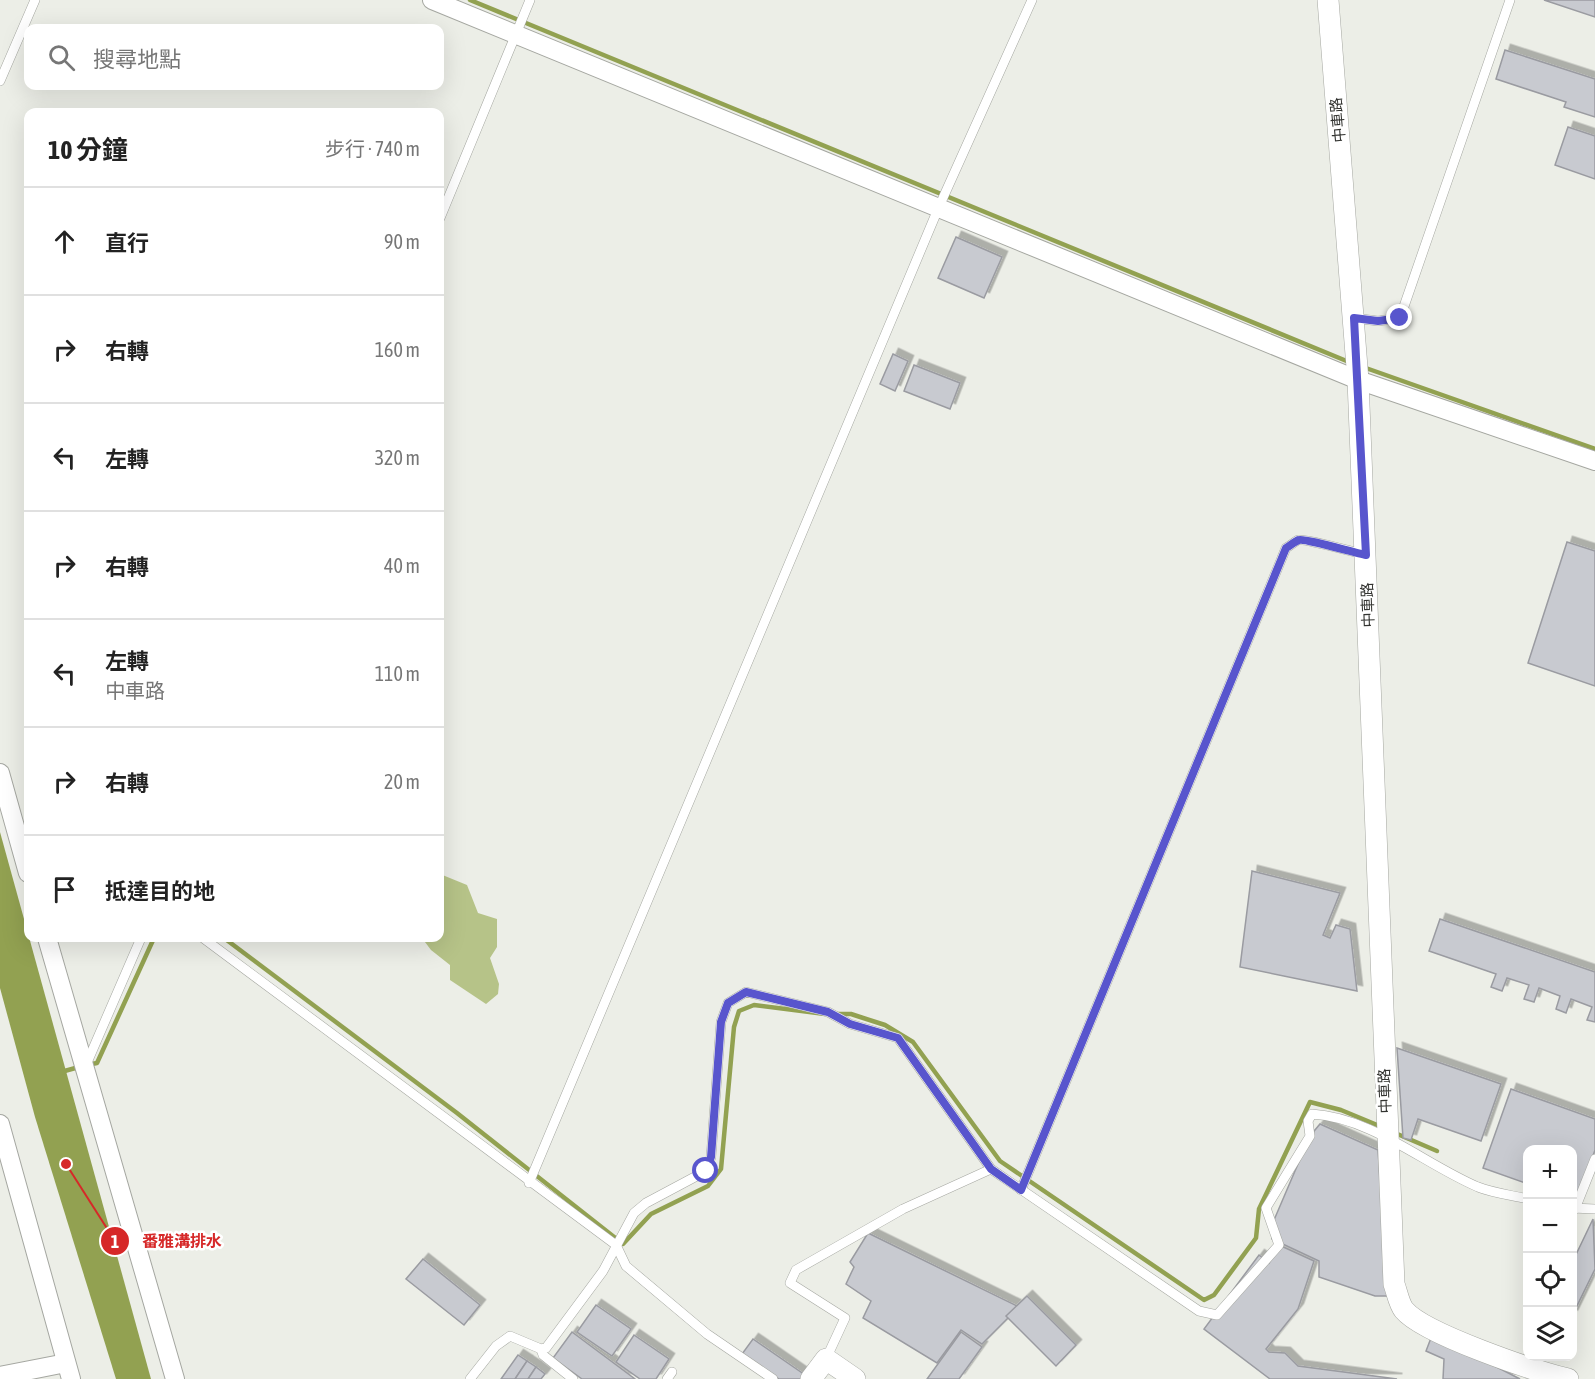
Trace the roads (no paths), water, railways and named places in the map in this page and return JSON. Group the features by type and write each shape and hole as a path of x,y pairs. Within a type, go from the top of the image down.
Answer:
{"street":[{"path":"432,0 1358,380 1595,461"},
{"name":"中車路","path":"1328,0 1358,380 1394,1284 1404,1310 1427,1326 1515,1364 1559,1378"},
{"path":"0,773 24,859"},
{"path":"48,942 144,1264 175,1379"},
{"path":"0,1124 68,1371 0,1376"},
{"path":"812,1379 826,1359 855,1379"}],"lane":[{"path":"25,24 35,0"},
{"path":"444,208 530,0"},
{"path":"529,1183 938,208 1032,0"},
{"path":"1354,318 1378,321 1400,318 1510,0"},
{"path":"0,81 24,25"},
{"path":"1021,1190 1286,548 1300,539 1312,540 1331,548 1366,555"},
{"path":"84,1068 139,942"},
{"path":"208,942 410,1089 529,1183 616,1245 626,1266 707,1334 773,1379"},
{"path":"470,1379 496,1346 510,1336 541,1349 546,1348 603,1271 634,1213 646,1203 706,1171 711,1157 721,1022 728,1003 746,992 828,1012 850,1024 898,1038 991,1169 1199,1311 1217,1315 1279,1245 1266,1208 1310,1136 1308,1121 1312,1114 1329,1115 1387,1139 1479,1187 1523,1198"},
{"path":"1577,1201 1595,1159"},
{"path":"826,1359 845,1318 789,1283 796,1270 903,1209 991,1169"},
{"path":"1577,1208 1595,1209"},
{"path":"541,1349 543,1355 573,1379"}],"waterway":[{"path":"470,0 1349,362"},
{"path":"1363,367 1595,449"},
{"path":"87,1065 97,1063 152,942"},
{"path":"229,942 457,1113 623,1244 651,1214 708,1186 721,1169 734,1027 739,1011 754,1005 825,1014"},
{"path":"836,1014 851,1014 885,1025 913,1042 1000,1161 1204,1300 1214,1295 1256,1238 1259,1209 1310,1102 1341,1110 1382,1127"},
{"path":"61,1072 79,1067"},
{"path":"1395,1133 1437,1151"}],"place":[{"name":"番雅溝排水","path":"66,1164"}]}
